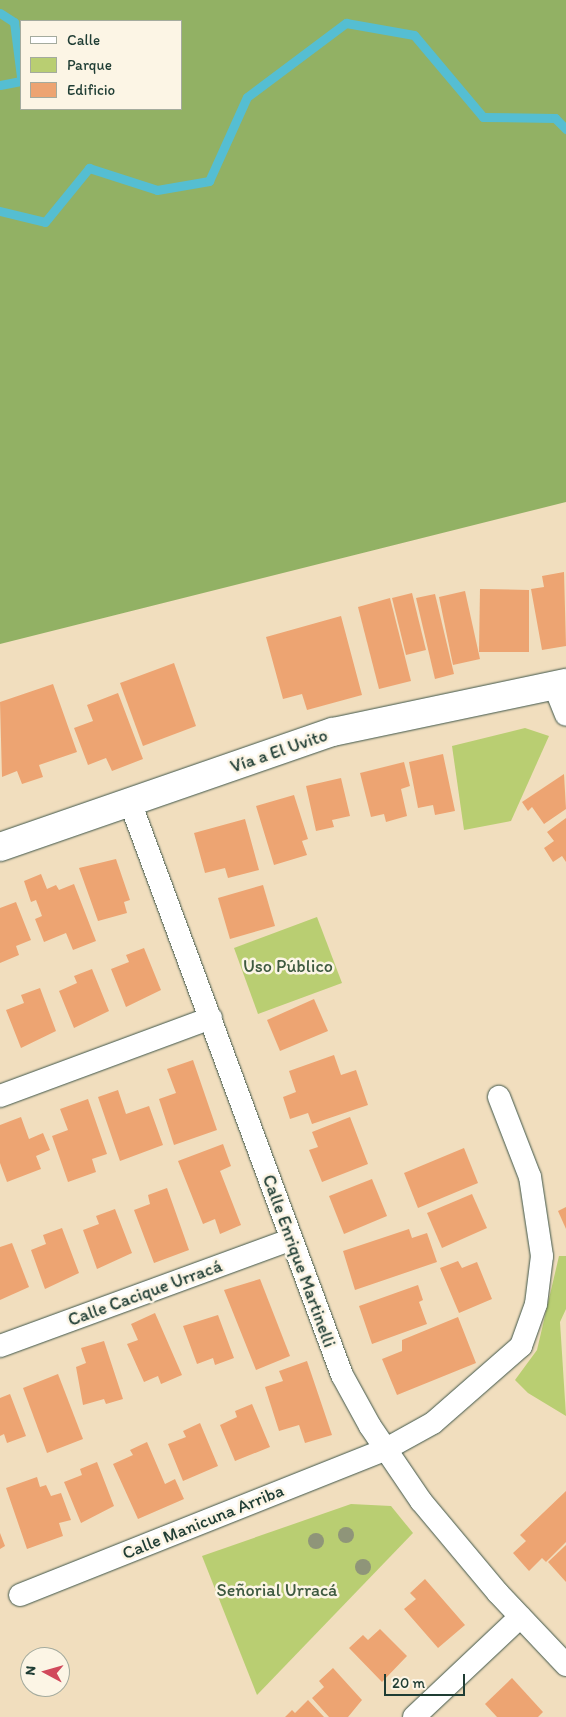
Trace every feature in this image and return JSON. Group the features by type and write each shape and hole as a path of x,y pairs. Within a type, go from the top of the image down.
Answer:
{"street":[{"path":"560,684 566,715"},
{"name":"Vía a El Uvito","path":"0,847 333,732 560,684"},
{"name":"Calle Enrique Martinelli","path":"130,802 211,1018 290,1240 342,1375 386,1449 421,1501 520,1617 566,1665"},
{"path":"0,1096 211,1018"},
{"name":"Calle Manicuna Arriba","path":"20,1595 386,1449 433,1424 521,1346 536,1304 542,1256 530,1177 499,1098"},
{"name":"Calle Cacique Urracá","path":"0,1346 290,1240"},
{"path":"414,1717 520,1617"}],"green space":[{"path":"0,0 566,0 566,502 0,644"},
{"path":"525,728 549,736 511,821 464,830 452,746"},
{"name":"Uso Público","path":"317,917 342,983 258,1014 234,948"},
{"path":"559,1256 566,1256 566,1309 560,1322 566,1416 528,1393 515,1380 537,1350"},
{"name":"Señorial Urracá","path":"351,1504 391,1506 413,1533 257,1695 202,1556"}],"building":[{"path":"564,572 566,646 542,650 531,589 544,587 542,576"},
{"path":"480,589 529,590 529,652 479,652"},
{"path":"465,591 480,659 453,665 439,597"},
{"path":"412,593 426,650 406,655 392,598"},
{"path":"435,594 454,674 435,679 416,598"},
{"path":"390,598 411,681 379,689 358,607"},
{"path":"341,616 362,695 307,710 302,694 283,699 266,637"},
{"path":"174,663 196,726 143,746 120,683"},
{"path":"53,684 77,752 39,765 43,777 22,784 17,771 2,777 0,702"},
{"path":"118,693 143,759 112,771 106,758 88,765 74,728 93,721 87,705"},
{"path":"443,754 455,811 435,815 433,805 418,808 409,762"},
{"path":"404,762 410,786 401,789 407,816 386,822 384,814 371,817 360,773"},
{"path":"564,774 566,809 544,824 532,807 528,811 522,802"},
{"path":"341,778 350,816 332,820 334,827 316,831 306,786"},
{"path":"294,795 308,839 302,841 307,855 274,865 256,806"},
{"path":"566,818 566,862 562,856 553,862 544,848 554,841 547,832"},
{"path":"245,819 259,870 228,878 225,868 205,873 194,833"},
{"path":"116,859 130,900 124,902 127,913 98,921 79,868"},
{"path":"41,874 47,889 56,885 59,890 74,884 96,941 73,950 66,933 44,942 35,919 42,916 36,900 31,902 24,881"},
{"path":"263,885 275,926 230,939 218,898"},
{"path":"16,902 31,940 16,946 19,955 0,963 0,908"},
{"path":"144,948 161,990 126,1007 111,969 129,962 126,955"},
{"path":"92,969 109,1011 74,1028 59,991 77,983 74,976"},
{"path":"40,988 56,1031 21,1048 6,1010 24,1003 21,995"},
{"path":"314,999 328,1031 280,1051 267,1020"},
{"path":"334,1055 341,1075 356,1070 368,1105 312,1124 308,1113 290,1119 283,1097 296,1092 289,1071"},
{"path":"193,1060 217,1130 174,1145 159,1099 176,1093 167,1069"},
{"path":"118,1090 126,1114 149,1106 163,1145 120,1161 98,1097"},
{"path":"88,1099 107,1154 92,1159 96,1172 68,1182 52,1136 68,1130 60,1109"},
{"path":"21,1117 29,1139 43,1133 50,1150 36,1156 41,1169 7,1182 0,1163 0,1125"},
{"path":"350,1117 368,1164 322,1182 309,1150 318,1147 312,1132"},
{"path":"223,1144 231,1166 220,1171 241,1225 220,1234 215,1219 203,1224 178,1161"},
{"path":"464,1148 478,1183 418,1208 404,1173"},
{"path":"372,1179 387,1216 344,1234 329,1196"},
{"path":"167,1188 189,1250 154,1263 134,1210 150,1204 148,1195"},
{"path":"472,1194 487,1228 442,1248 427,1213"},
{"path":"566,1207 566,1229 558,1211"},
{"path":"115,1209 132,1253 97,1269 83,1230 99,1224 96,1216"},
{"path":"62,1228 79,1273 45,1289 31,1250 46,1244 43,1235"},
{"path":"409,1229 412,1238 427,1233 437,1262 355,1290 343,1251"},
{"path":"12,1243 29,1287 0,1300 0,1247"},
{"path":"458,1261 462,1268 477,1262 492,1299 459,1313 440,1268"},
{"path":"260,1279 290,1356 256,1370 224,1290"},
{"path":"418,1285 423,1300 419,1302 427,1324 372,1344 359,1306"},
{"path":"155,1313 182,1375 161,1384 158,1376 144,1382 127,1344 138,1340 131,1324"},
{"path":"218,1315 234,1358 215,1365 213,1358 197,1364 183,1326"},
{"path":"458,1317 476,1363 397,1395 382,1359 402,1351 402,1340"},
{"path":"104,1341 123,1399 106,1404 104,1399 83,1405 76,1367 86,1363 81,1348"},
{"path":"307,1361 332,1435 305,1443 299,1425 279,1431 265,1387 283,1381 279,1371"},
{"path":"58,1374 83,1439 47,1453 23,1388"},
{"path":"10,1394 26,1436 7,1443 4,1434 0,1436 0,1398"},
{"path":"252,1404 270,1447 235,1461 220,1425 237,1417 235,1411"},
{"path":"200,1423 218,1466 183,1481 168,1444 186,1437 183,1431"},
{"path":"147,1442 165,1484 175,1479 184,1499 138,1519 113,1464 133,1455 130,1450"},
{"path":"97,1462 114,1506 81,1523 64,1482 82,1475 80,1469"},
{"path":"37,1477 40,1487 46,1485 51,1496 61,1493 71,1520 59,1523 63,1536 27,1549 6,1488"},
{"path":"566,1491 566,1542 546,1562 542,1558 529,1571 513,1553 526,1541 520,1535"},
{"path":"0,1533 5,1546 0,1549"},
{"path":"566,1545 566,1582 548,1562"},
{"path":"425,1579 465,1625 438,1648 404,1609 416,1599 410,1593"},
{"path":"380,1629 407,1656 382,1682 349,1648 363,1635 368,1640"},
{"path":"333,1668 362,1700 348,1717 329,1717 312,1698 324,1687 319,1681"},
{"path":"512,1678 543,1712 538,1717 497,1717 485,1704"},
{"path":"308,1700 324,1717 285,1717 292,1710 295,1713"}],"waterway":[{"path":"0,13 14,22 20,69"},
{"path":"0,211 45,222 89,168 157,190 209,181 247,97 346,23 414,35 483,117 555,118 566,129"},
{"path":"0,85 20,81"}]}
